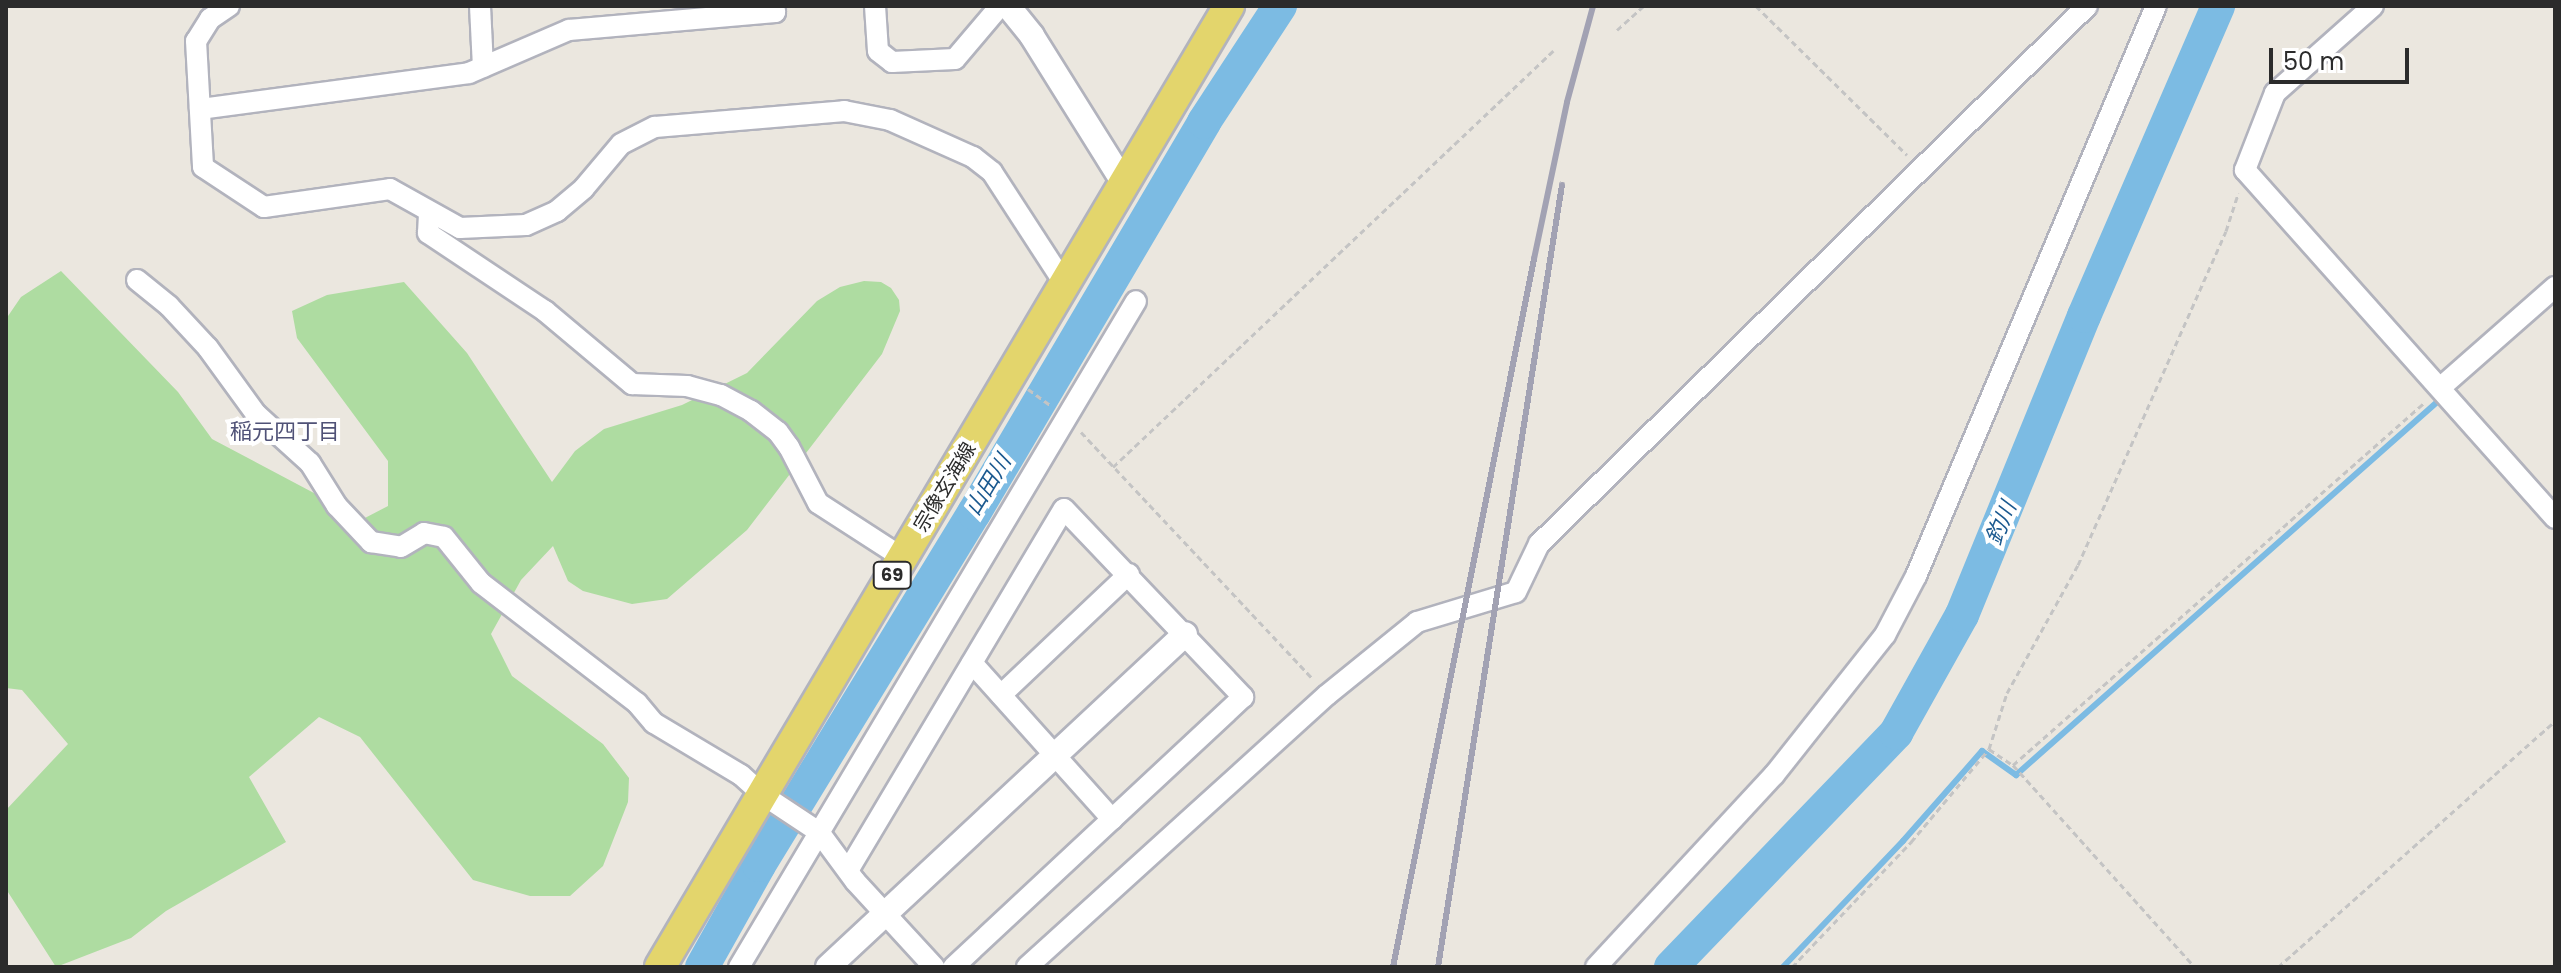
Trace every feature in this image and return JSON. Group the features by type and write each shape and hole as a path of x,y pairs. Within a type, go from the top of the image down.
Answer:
{"main road":[{"name":"宗像玄海線","path":"660,967 1229,6"}],"street":[{"path":"229,6 210,19 196,41 203,167 264,207 390,189 429,214 460,228 526,225 557,211 584,188 621,144 655,127 844,111 890,120 973,157 992,172 1064,283"},
{"path":"480,6 483,67"},
{"path":"200,109 469,73 569,30 775,12 774,6"},
{"path":"875,6 878,51 892,62 955,59 1000,6"},
{"path":"1008,6 1032,36 1124,183"},
{"path":"1027,967 1327,695 1417,622 1516,592 1539,544 1919,167 2087,6"},
{"path":"1596,967 1774,775 1885,635 1916,576 2156,6"},
{"path":"2373,6 2275,93 2245,170 2555,518"},
{"path":"429,214 428,233 545,311 632,384 687,386 721,395 751,411 778,432 818,503 903,558"},
{"path":"137,280 169,306 201,340 256,414 310,463 337,506 371,542 401,547 424,533 444,537 481,583 637,703 654,723 741,775 763,795 819,832 855,881 934,967"},
{"path":"2440,388 2555,287"},
{"path":"739,967 1136,301"},
{"path":"849,869 1064,509 1243,697 953,967"},
{"path":"1001,695 1129,574"},
{"path":"828,967 1185,634"},
{"path":"972,663 1057,754 1112,819"}],"path":[{"path":"1617,30 1644,6"},
{"path":"1756,6 1919,167"},
{"path":"1113,467 1553,51"},
{"path":"1792,967 1911,842 1989,749 2007,693 2078,565 2226,231 2245,170"},
{"path":"1010,376 1066,416 1327,695"},
{"path":"2013,765 2440,388"},
{"path":"2278,967 2555,721"},
{"path":"1989,749 2013,765 2195,967"}],"green space":[{"path":"61,271 178,392 212,439 363,519 388,506 388,461 297,338 292,311 327,295 404,282 467,353 552,482 575,451 604,429 682,405 747,373 817,301 840,287 864,281 881,282 891,288 899,300 900,311 882,354 747,530 667,599 632,604 583,591 568,581 553,546 521,580 491,634 512,676 603,744 629,778 628,802 603,866 570,896 530,896 473,880 360,737 319,717 249,777 286,842 166,911 131,938 56,967 6,889 6,810 68,744 22,690 6,688 6,319 21,297"}],"waterway":[{"name":"山田川","path":"702,967 759,865 974,513 1204,122 1280,6"},
{"name":"釣川","path":"1671,967 1896,733 1962,615 2084,316 2218,6"},
{"path":"1783,967 1903,841 1982,751 2016,775 2444,396"}],"railway":[{"path":"1393,967 1534,259 1567,102 1593,6"},
{"path":"1438,967 1562,185"}],"district":[{"name":"稲元四丁目","path":"285,432"}]}
